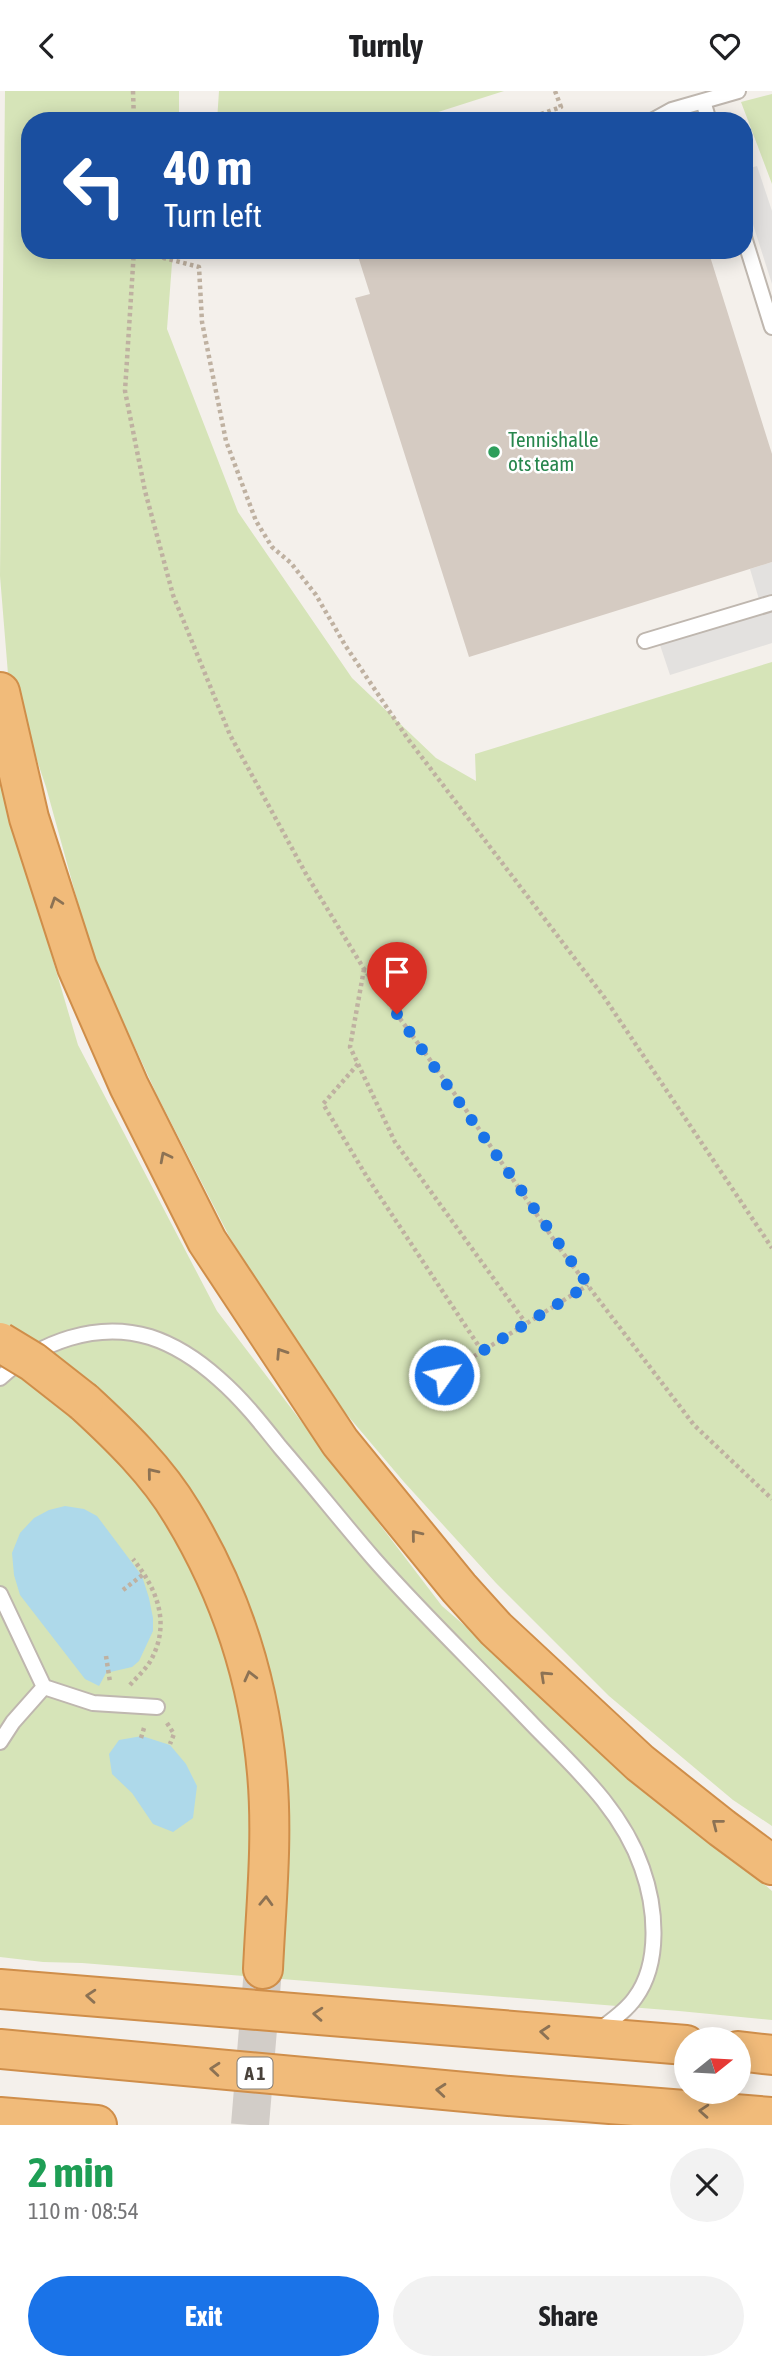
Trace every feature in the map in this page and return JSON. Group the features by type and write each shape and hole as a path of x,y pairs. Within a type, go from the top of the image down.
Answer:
{"highway":[{"path":"0,692 29,818 77,967 129,1087 207,1241 340,1442 459,1588 531,1663 640,1763 772,1865"},
{"path":"0,1342 85,1402 126,1441 182,1512 212,1569 240,1634 261,1717 268,1775 269,1835 263,1969"},
{"path":"0,1989 674,2044"},
{"name":"A 1","path":"0,2049 509,2096 772,2117"},
{"path":"751,2052 772,2055"},
{"path":"0,2117 97,2125"}],"lane":[{"path":"668,112 721,93 738,91"},
{"path":"703,101 706,112"},
{"path":"751,259 772,327"},
{"path":"645,641 772,603"},
{"path":"0,1378 37,1350 90,1333 119,1332 149,1337 198,1362 234,1393 376,1560 587,1781 620,1823 633,1845 648,1889 653,1933 649,1966 634,2001 592,2036"},
{"path":"0,1594 44,1687 93,1703 157,1707"},
{"path":"0,1742 18,1716 44,1687"}],"path":[{"path":"133,91 134,112"},
{"path":"547,112 561,107 555,91"},
{"path":"133,259 125,391 145,492 173,595 230,735 306,874 364,968 462,1104 560,1249 694,1425 772,1499"},
{"path":"168,259 199,267 202,322 226,440 256,521 272,547 291,563 316,595 345,645 408,739 604,997 772,1248"},
{"path":"364,968 349,1047 395,1142 525,1322"},
{"path":"358,1064 323,1104 367,1177 482,1351"},
{"path":"444,1375 588,1285"},
{"path":"114,1704 150,1662 159,1642 158,1601 151,1583 133,1559"},
{"path":"123,1590 145,1573"},
{"path":"106,1656 108,1672"},
{"path":"141,1738 144,1728"},
{"path":"170,1744 174,1734"}],"green space":[{"path":"5,91 179,91 179,112 21,112 21,259 172,259 167,329 238,512 352,678 436,758 476,781 475,754 772,662 772,1826 733,1800 609,1696 496,1583 404,1482 326,1390 229,1236 157,1095 92,954 46,787 8,674 0,576"},
{"path":"219,91 504,91 438,112 218,112"},
{"path":"772,94 772,184 753,134 753,112 745,112 741,102"},
{"path":"0,781 78,1045 217,1311 442,1606 772,1891 772,2020 0,1957"}],"shaded area":[{"path":"757,166 772,211 772,284 753,224 753,167"},
{"path":"772,562 772,643 670,675 658,639 761,606 750,569"}],"water":[{"path":"65,1506 84,1509 97,1516 142,1576 153,1618 153,1631 139,1661 132,1667 106,1673 99,1686 85,1679 20,1595 14,1575 12,1553 20,1533 34,1518"},
{"path":"142,1736 170,1745 186,1764 197,1786 193,1818 173,1832 153,1824 132,1793 112,1774 109,1754 119,1740"}],"building":[{"path":"359,259 711,259 772,454 772,562 469,657 355,298 370,294"}],"tunnel":[{"path":"250,2125 263,1969"}],"place":[{"name":"Tennishalle ots team","path":"494,452"}],"route":[{"path":"397,1014 462,1104 560,1249 588,1285 444,1375"}]}
